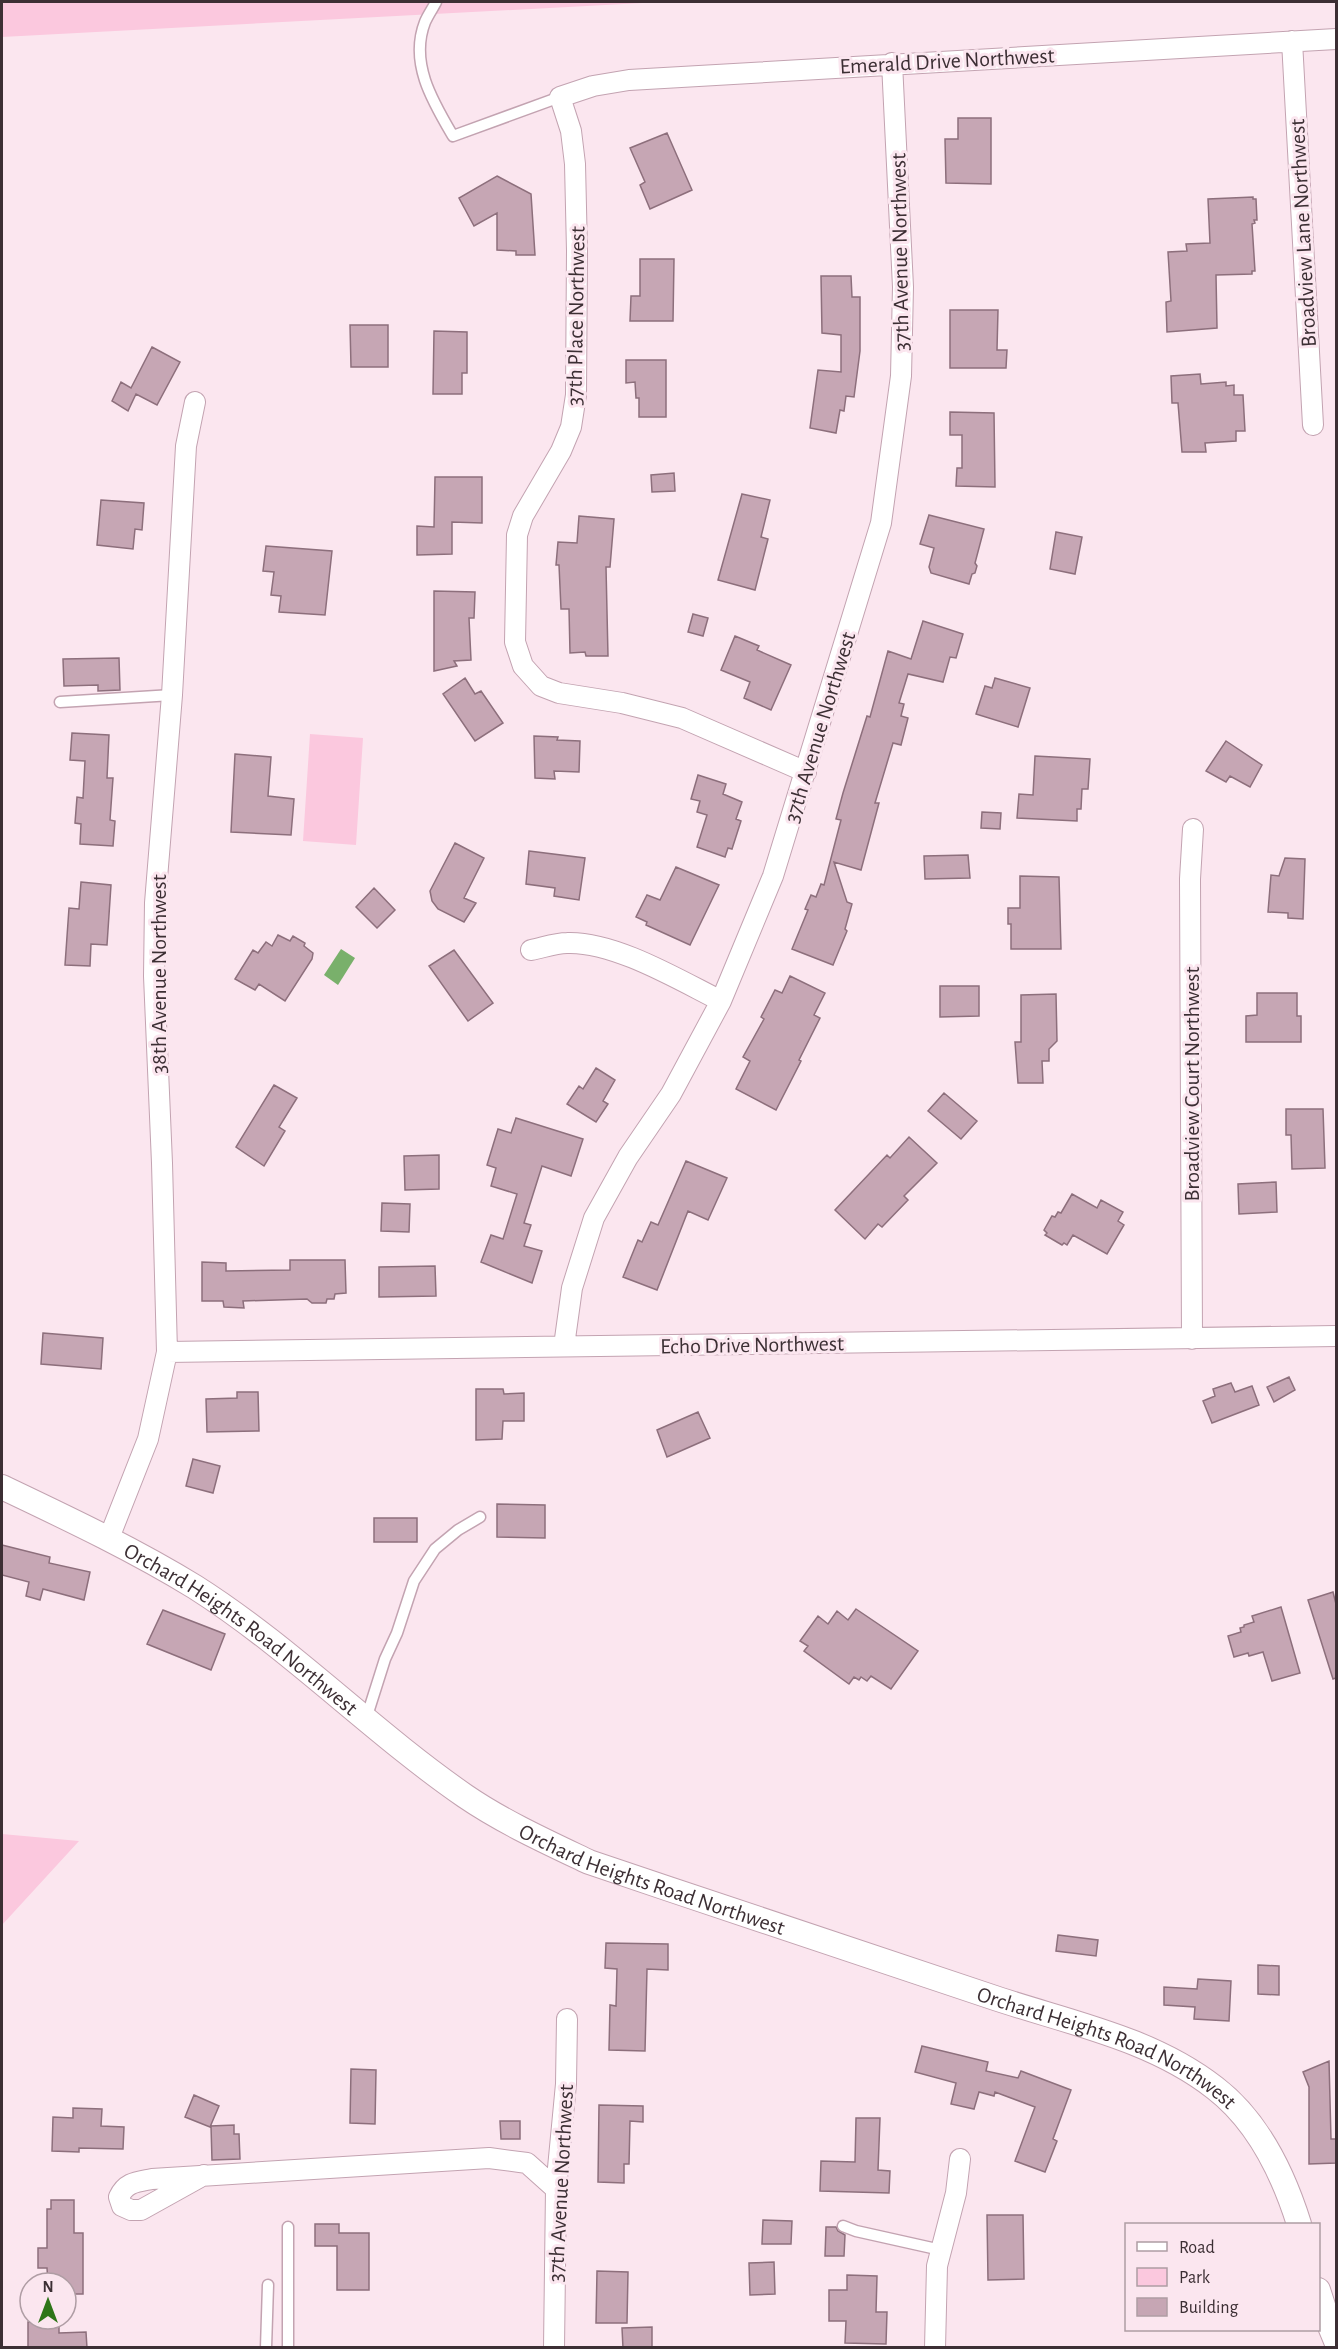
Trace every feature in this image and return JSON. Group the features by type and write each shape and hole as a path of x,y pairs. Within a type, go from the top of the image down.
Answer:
{"street":[{"name":"Emerald Drive Northwest","path":"560,97 593,86 628,80 1336,39"},
{"name":"Broadview Lane Northwest","path":"1292,41 1313,425"},
{"name":"37th Avenue Northwest","path":"564,1346 572,1288 594,1218 628,1157 671,1094 721,1001 773,876 881,523 901,376 903,287 892,63"},
{"name":"37th Place Northwest","path":"560,97 571,131 575,164 576,396 571,427 561,451 523,516 517,535 515,642 523,666 541,686 559,693 622,703 682,718 806,772"},
{"name":"38th Avenue Northwest","path":"109,1538 148,1439 167,1352 154,976 155,903 172,695 186,446 195,402"},
{"name":"Broadview Court Northwest","path":"1192,1339 1190,879 1193,829"},
{"path":"531,950 567,943 603,947 645,963 721,1001"},
{"name":"Echo Drive Northwest","path":"167,1352 1336,1336"},
{"name":"Orchard Heights Road Northwest","path":"2,1487 109,1538 196,1588 295,1661 465,1796 530,1834 589,1862 1002,2001 1114,2036 1173,2062 1215,2088 1248,2120 1278,2169 1299,2223"},
{"name":"37th Avenue Northwest","path":"554,2348 556,2189 566,2084 567,2019"},
{"path":"204,2175 489,2158 527,2163 556,2189"},
{"path":"935,2348 934,2304 937,2266 956,2193 960,2159"},
{"path":"1320,2296 1336,2341"}],"lane":[{"path":"436,2 424,23 420,45 421,68 431,99 453,136 560,97"},
{"path":"60,702 172,695"},
{"path":"366,1719 414,1581 435,1549 458,1530 480,1517"},
{"path":"843,2226 941,2250"},
{"path":"288,2227 288,2348"},
{"path":"266,2348 268,2285"}],"green space":[{"path":"2,2 661,2 2,37"},
{"path":"310,734 363,738 356,845 303,841"},
{"path":"2,1834 79,1841 2,1925"}],"shaded area":[{"path":"341,949 355,958 338,985 324,975"}],"building":[{"path":"958,118 991,118 991,184 946,183 945,139 958,139"},
{"path":"667,133 692,190 650,209 640,185 645,182 630,148"},
{"path":"497,176 531,194 535,255 516,255 516,251 497,250 497,213 474,226 459,198"},
{"path":"1253,197 1256,199 1257,220 1254,220 1255,223 1252,224 1255,271 1252,271 1252,274 1216,275 1217,328 1167,332 1166,302 1171,301 1168,252 1187,251 1186,244 1210,243 1208,199"},
{"path":"640,259 674,259 673,321 630,321 631,296 640,296"},
{"path":"821,276 851,276 852,297 860,297 860,351 854,397 846,396 844,411 840,410 836,433 810,428 818,370 841,372 841,335 822,333"},
{"path":"950,310 998,310 997,350 1007,350 1006,368 950,368"},
{"path":"350,325 388,325 388,367 351,367"},
{"path":"434,331 467,332 467,373 462,373 462,394 433,394"},
{"path":"152,347 180,362 157,405 136,394 128,411 112,401 121,382 131,388"},
{"path":"626,360 666,360 666,417 639,417 639,398 636,398 635,382 626,383"},
{"path":"1200,374 1201,384 1226,382 1226,386 1234,385 1234,395 1243,395 1245,431 1236,431 1236,441 1205,443 1206,452 1182,452 1178,403 1172,403 1171,376"},
{"path":"950,412 994,413 995,487 956,486 957,468 962,468 962,435 950,435"},
{"path":"674,473 675,491 652,492 651,475"},
{"path":"435,477 482,477 482,523 452,522 452,554 417,555 417,526 434,527"},
{"path":"742,494 770,500 761,537 768,539 755,590 718,580"},
{"path":"101,500 144,503 142,530 135,529 133,549 97,545"},
{"path":"929,515 984,529 975,563 977,566 969,584 931,573 929,567 934,548 920,544"},
{"path":"579,516 614,519 610,567 606,567 608,656 586,656 585,652 570,653 569,609 561,609 559,565 556,565 558,542 577,543"},
{"path":"1056,532 1082,537 1075,574 1050,569"},
{"path":"266,546 332,551 325,615 279,612 281,596 271,595 274,572 263,571"},
{"path":"434,591 475,592 474,618 469,618 471,660 454,661 457,666 434,671"},
{"path":"693,614 708,618 703,636 688,632"},
{"path":"923,621 963,634 956,658 950,657 943,682 908,674 899,703 904,704 901,716 908,718 901,745 893,743 875,803 879,803 861,870 834,862 847,902 852,904 845,929 847,931 833,965 792,949 808,910 805,909 811,895 816,897 821,884 824,885 841,820 836,819 843,793 867,716 870,717 888,651 911,659"},
{"path":"735,636 759,646 757,650 791,665 771,710 744,698 750,682 721,670"},
{"path":"119,658 120,690 98,691 98,685 64,686 63,659"},
{"path":"465,678 475,694 481,691 503,723 475,741 443,694"},
{"path":"995,678 1030,688 1018,727 976,714 985,686 992,688"},
{"path":"72,733 109,735 107,778 113,778 110,820 115,821 113,846 80,844 81,824 75,823 77,797 83,798 85,761 70,760"},
{"path":"534,736 580,741 579,772 554,771 555,779 535,778"},
{"path":"1226,741 1262,765 1250,787 1230,776 1226,782 1206,771"},
{"path":"235,754 271,757 268,796 294,799 291,835 231,832"},
{"path":"1035,756 1090,759 1088,789 1082,789 1081,809 1077,809 1077,821 1017,818 1019,794 1033,795"},
{"path":"698,775 726,784 723,794 742,802 736,819 741,821 732,849 728,848 725,857 697,847 707,815 697,812 700,801 691,799"},
{"path":"982,812 1001,813 1000,829 981,828"},
{"path":"455,843 484,858 464,898 476,903 464,922 438,909 432,901 430,891"},
{"path":"529,851 585,858 579,900 554,896 555,888 526,884"},
{"path":"968,855 970,878 925,879 924,856"},
{"path":"1285,858 1305,859 1303,919 1288,918 1288,913 1268,912 1271,875 1279,876"},
{"path":"676,867 719,885 690,945 646,925 647,922 636,917 647,895 660,900"},
{"path":"1020,876 1059,877 1061,949 1011,949 1011,924 1008,924 1008,908 1020,908"},
{"path":"81,882 111,885 107,945 91,944 90,966 65,965 69,908 79,909"},
{"path":"374,888 395,910 377,928 356,907"},
{"path":"278,935 290,941 293,936 305,943 304,946 313,953 312,959 285,1001 259,984 255,990 235,979 253,950 258,953 266,942 272,946"},
{"path":"454,950 493,1003 468,1021 429,966"},
{"path":"790,976 825,993 814,1015 820,1018 776,1110 736,1089 750,1061 743,1057 764,1019 761,1017 775,990 782,993"},
{"path":"940,986 979,986 979,1016 940,1017"},
{"path":"1257,993 1297,993 1297,1016 1301,1016 1301,1042 1246,1042 1246,1016 1257,1015"},
{"path":"1056,994 1057,1041 1049,1049 1049,1061 1042,1061 1043,1083 1018,1083 1015,1042 1021,1042 1021,995"},
{"path":"596,1068 615,1080 603,1101 608,1104 596,1122 567,1104 579,1086 583,1089"},
{"path":"274,1085 297,1098 279,1127 285,1131 264,1166 236,1147"},
{"path":"944,1093 977,1121 961,1139 928,1111"},
{"path":"1286,1109 1323,1109 1325,1168 1292,1169 1291,1135 1286,1135"},
{"path":"516,1118 583,1139 571,1176 542,1166 524,1223 531,1225 524,1246 542,1251 532,1283 481,1262 491,1235 503,1239 517,1194 491,1186 496,1168 487,1165 498,1129 511,1133"},
{"path":"909,1137 937,1163 904,1196 908,1200 882,1227 878,1224 865,1239 835,1210 887,1155 890,1158"},
{"path":"439,1155 439,1189 405,1190 404,1156"},
{"path":"686,1161 727,1178 708,1220 688,1211 657,1290 623,1277 638,1240 642,1242 651,1222 658,1225"},
{"path":"1276,1182 1277,1212 1239,1214 1238,1184"},
{"path":"1072,1194 1097,1208 1101,1200 1123,1212 1118,1221 1124,1225 1107,1254 1073,1235 1067,1245 1064,1243 1062,1245 1045,1235 1047,1233 1044,1230 1052,1216 1055,1217 1058,1212 1061,1213"},
{"path":"382,1203 410,1204 409,1232 381,1231"},
{"path":"290,1260 345,1260 346,1293 335,1294 334,1299 327,1299 326,1303 312,1303 307,1299 243,1301 244,1308 224,1307 223,1301 202,1301 202,1262 226,1263 226,1271 290,1270"},
{"path":"435,1266 436,1296 379,1297 379,1267"},
{"path":"43,1333 103,1338 101,1369 41,1364"},
{"path":"1289,1377 1295,1390 1274,1402 1267,1387"},
{"path":"1231,1383 1235,1392 1252,1386 1259,1405 1212,1423 1203,1401 1215,1396 1213,1389"},
{"path":"476,1389 503,1389 504,1394 524,1393 524,1421 503,1421 502,1439 476,1440"},
{"path":"237,1392 258,1392 259,1431 207,1432 206,1399 237,1398"},
{"path":"698,1412 710,1438 667,1457 657,1430"},
{"path":"193,1459 220,1466 213,1493 186,1486"},
{"path":"497,1504 545,1505 545,1538 497,1537"},
{"path":"374,1518 417,1518 417,1542 374,1542"},
{"path":"2,1545 50,1557 49,1563 90,1572 84,1600 43,1589 40,1600 26,1596 29,1582 2,1575"},
{"path":"1333,1592 1336,1604 1336,1678 1333,1679 1308,1600"},
{"path":"1281,1607 1300,1673 1272,1681 1263,1652 1234,1657 1228,1636 1241,1632 1240,1628 1254,1622 1252,1616"},
{"path":"856,1609 918,1651 891,1689 871,1676 867,1681 861,1677 859,1680 854,1677 849,1684 804,1651 808,1646 800,1641 818,1616 828,1624 837,1611 848,1620"},
{"path":"163,1610 225,1634 211,1670 147,1644"},
{"path":"1058,1935 1098,1940 1096,1956 1056,1951"},
{"path":"606,1943 668,1944 668,1970 647,1969 645,2051 609,2050 610,2005 616,2006 617,1969 605,1968"},
{"path":"1258,1965 1279,1966 1279,1995 1258,1994"},
{"path":"1198,1979 1231,1981 1229,2021 1194,2019 1195,2007 1164,2005 1164,1987 1197,1989"},
{"path":"922,2046 988,2062 986,2071 1018,2078 1021,2071 1071,2090 1053,2139 1057,2141 1045,2172 1015,2161 1035,2107 995,2092 994,2096 979,2092 974,2109 951,2104 956,2083 915,2072"},
{"path":"1329,2061 1331,2139 1336,2139 1336,2163 1309,2164 1309,2087 1303,2072"},
{"path":"351,2069 376,2070 375,2124 350,2123"},
{"path":"194,2095 219,2106 210,2127 185,2117"},
{"path":"599,2105 643,2106 643,2122 630,2121 629,2164 624,2164 624,2183 598,2182"},
{"path":"73,2108 102,2109 101,2126 124,2127 123,2149 79,2148 79,2152 52,2151 53,2117 73,2118"},
{"path":"856,2118 880,2118 878,2170 890,2171 889,2193 820,2191 821,2161 855,2162"},
{"path":"500,2121 520,2121 520,2139 501,2139"},
{"path":"234,2125 234,2134 239,2134 240,2159 212,2160 211,2126"},
{"path":"51,2200 74,2200 74,2233 83,2233 83,2294 78,2294 78,2271 47,2271 47,2268 38,2268 38,2248 47,2248 47,2209 51,2209"},
{"path":"987,2215 1023,2215 1024,2279 988,2280"},
{"path":"763,2220 792,2221 791,2244 762,2244"},
{"path":"315,2224 339,2224 339,2233 369,2233 369,2290 337,2290 337,2246 315,2246"},
{"path":"826,2227 836,2227 845,2235 844,2256 825,2256"},
{"path":"774,2262 775,2294 750,2295 749,2263"},
{"path":"597,2271 628,2272 627,2323 596,2323"},
{"path":"847,2275 877,2276 876,2312 887,2312 886,2344 845,2343 846,2321 829,2321 829,2290 847,2290"},
{"path":"652,2327 652,2348 623,2348 622,2328"},
{"path":"28,2331 86,2332 87,2348 28,2347"}]}
